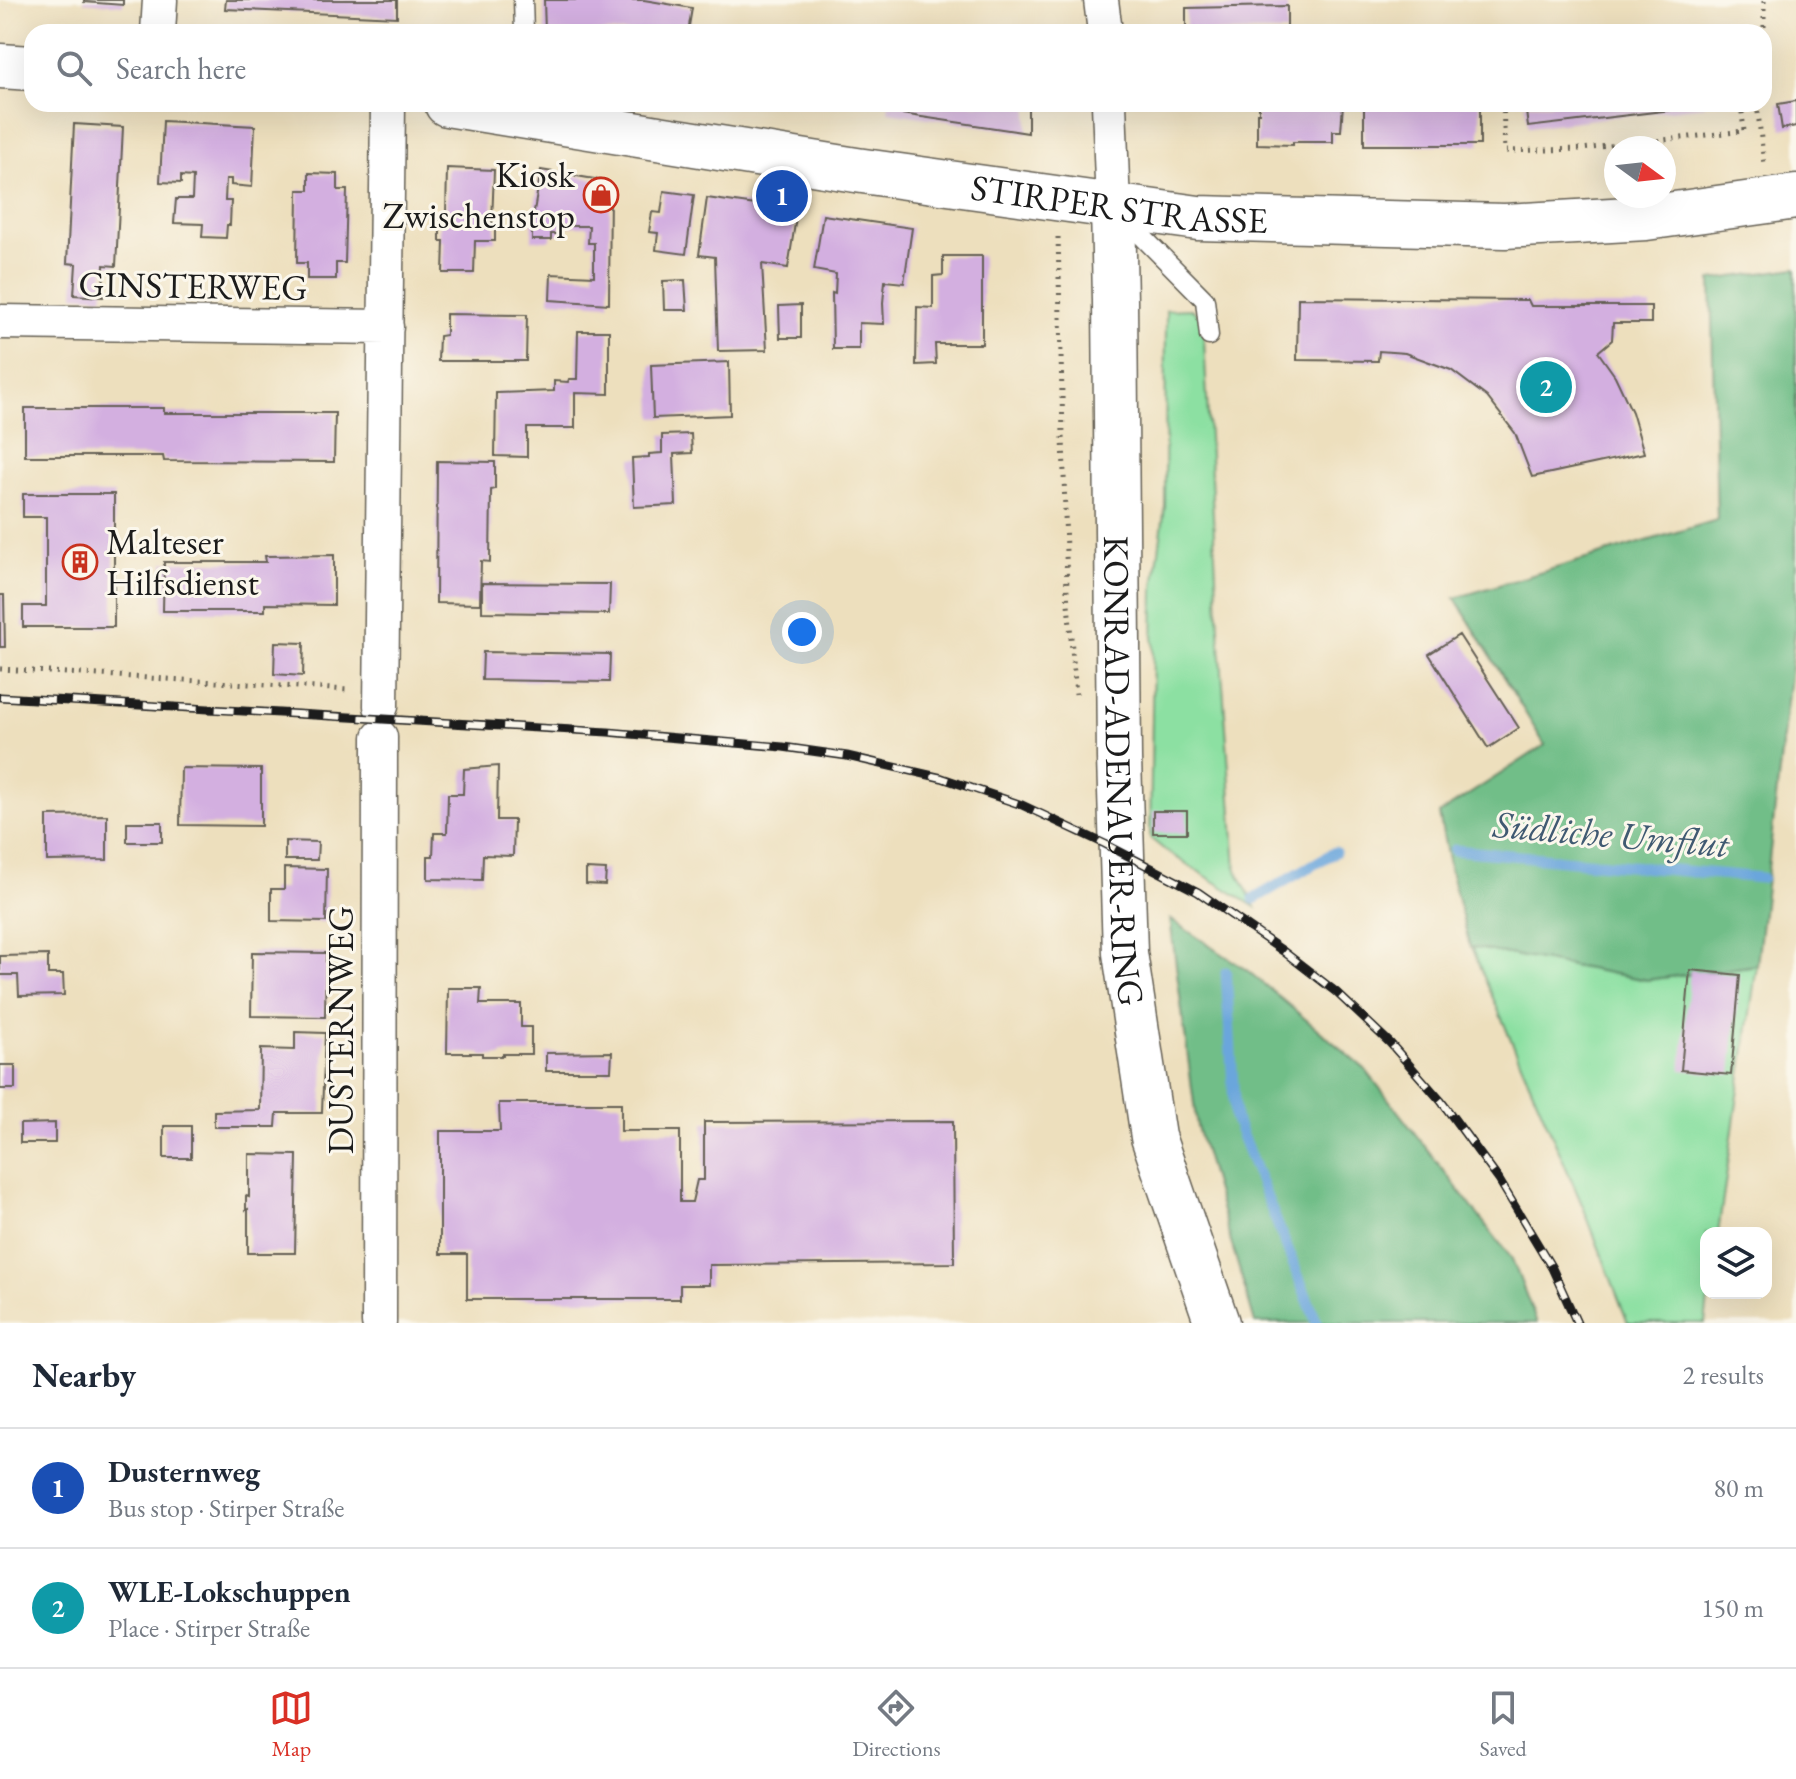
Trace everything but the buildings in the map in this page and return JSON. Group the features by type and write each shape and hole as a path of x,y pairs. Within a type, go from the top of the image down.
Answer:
{"main road":[{"path":"0,66 24,68"},
{"name":"STIRPER STRASSE","path":"538,112 856,170 1198,218 1505,226 1646,218 1782,199"},
{"name":"KONRAD-ADENAUER-RING","path":"1113,207 1119,758 1125,953 1153,1137 1217,1323"}],"street":[{"path":"158,24 160,0"},
{"path":"1101,0 1104,24"},
{"name":"DUSTERNWEG","path":"379,1323 381,712 388,112"},
{"path":"1109,112 1113,207"},
{"name":"GINSTERWEG","path":"0,322 386,327"}],"lane":[{"path":"523,0 524,24"},
{"path":"1113,207 1205,300 1209,336"}],"path":[{"path":"1764,0 1764,24"},
{"path":"1503,112 1505,151 1582,149 1744,131 1742,112"},
{"path":"1759,112 1782,199"},
{"path":"1058,200 1067,576 1076,699"},
{"path":"0,669 381,712"}],"green space":[{"path":"1796,268 1796,623 1757,965 1647,980 1470,947 1439,814 1545,745 1455,598 1717,520 1711,280"},
{"path":"1191,309 1203,319 1218,614 1236,869 1255,907 1150,838 1154,587 1165,507 1166,310"},
{"path":"1170,919 1248,971 1365,1069 1512,1259 1537,1323 1255,1323 1197,1127"},
{"path":"1471,947 1647,980 1757,965 1719,1227 1700,1227 1700,1299 1708,1299 1705,1323 1628,1323 1584,1209"}],"waterway":[{"name":"Südliche Umflut","path":"1454,850 1762,878"},
{"name":"Südliche Umflut","path":"1254,899 1335,852"},
{"name":"Südliche Umflut","path":"1226,972 1235,1118 1317,1323"}],"railway":[{"path":"0,697 608,732 783,747 847,756 942,778 1022,805 1198,892 1336,992 1390,1043 1441,1101 1499,1180 1552,1268 1577,1323"}],"place":[{"name":"Kiosk Zwischenstop","path":"601,195"},
{"name":"Dusternweg","path":"782,196"},
{"name":"WLE-Lokschuppen","path":"1546,387"},
{"name":"Malteser Hilfsdienst","path":"80,562"}]}
